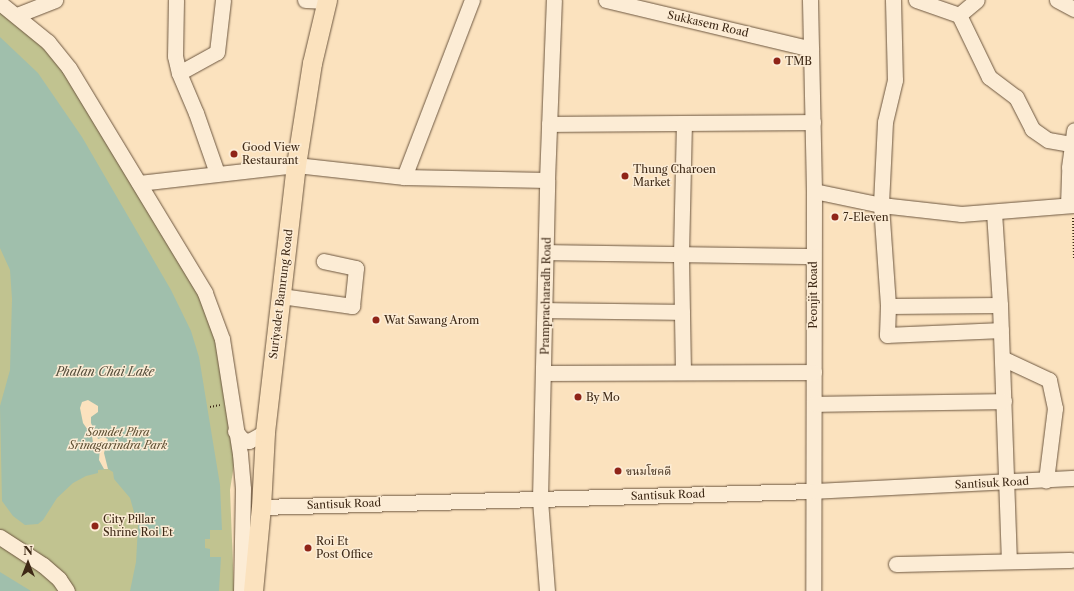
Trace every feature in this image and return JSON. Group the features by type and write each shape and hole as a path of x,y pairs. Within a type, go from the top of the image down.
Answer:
{"main road":[{"name":"Suriyadet Bamrung Road","path":"253,591 261,507 265,432 296,166 312,63 327,1"}],"street":[{"path":"18,15 55,0"},
{"path":"176,0 175,56 179,73 196,112 217,173"},
{"path":"179,73 217,52 223,0"},
{"path":"305,0 327,1"},
{"path":"404,177 472,0"},
{"name":"Prampracharadh Road","path":"547,591 540,499 545,373 547,180 554,0"},
{"name":"Sukkasem Road","path":"606,0 811,49"},
{"name":"Peonjit Road","path":"810,0 814,191 814,404 812,491 813,591"},
{"path":"893,0 895,80 885,122 881,206 888,306 887,335 1001,330"},
{"path":"814,191 881,206 961,214 1072,205 1072,137 1048,140 1032,129 1016,97 989,77 959,15 916,0"},
{"path":"959,15 977,0"},
{"path":"1057,0 1074,10"},
{"path":"0,3 18,15 48,42 69,68 205,293 222,339 243,489 241,591"},
{"path":"549,124 813,122"},
{"path":"683,372 681,254 684,124"},
{"path":"139,183 217,173 296,166 404,177 547,180"},
{"path":"994,212 1000,305 1009,560"},
{"path":"547,252 813,256"},
{"path":"281,296 352,306 356,268 324,261"},
{"path":"888,306 1000,305"},
{"path":"546,310 682,312"},
{"path":"1002,358 1049,380 1055,408 1046,480"},
{"path":"545,373 814,372"},
{"path":"814,404 1004,401"},
{"path":"234,431 242,440 249,441 265,432"},
{"name":"Santisuk Road","path":"261,507 812,491 1074,478"},
{"path":"0,537 43,565 59,579 67,591"},
{"path":"896,564 1009,560 1071,560"}],"path":[{"path":"1072,205 1074,258"}],"green space":[{"name":"Phalan Chai Lake","path":"0,3 48,42 205,293 238,439 230,490 234,591 0,591"}],"water":[{"name":"Phalan Chai Lake","path":"0,37 38,73 82,137 171,290 191,331 199,357 220,485 222,530 210,530 210,539 205,539 205,548 210,549 210,557 221,557 219,591 130,591 136,562 138,526 130,498 114,479 113,472 108,469 98,470 98,473 86,476 73,483 57,498 43,520 38,524 25,525 13,516 2,501 0,406 10,370 12,299 10,270 0,248"},
{"path":"0,572 31,591 0,591"}],"pier":[{"path":"88,400 98,406 98,412 91,417 91,423 98,439 103,437 108,439 104,453 108,469 104,469 99,460 100,447 94,449 92,436 83,423 80,408 82,402"}],"place":[{"name":"TMB","path":"777,61"},
{"name":"Good View Restaurant","path":"234,154"},
{"name":"Thung Charoen Market","path":"625,176"},
{"name":"7-Eleven","path":"835,217"},
{"name":"Wat Sawang Arom","path":"376,320"},
{"name":"By Mo","path":"578,397"},
{"name":"ขนมโชคดี","path":"618,471"},
{"name":"City Pillar Shrine Roi Et","path":"95,526"},
{"name":"Roi Et Post Office","path":"308,548"}],"park label":[{"name":"Somdet Phra Srinagarindra Park","path":"118,439"}]}
